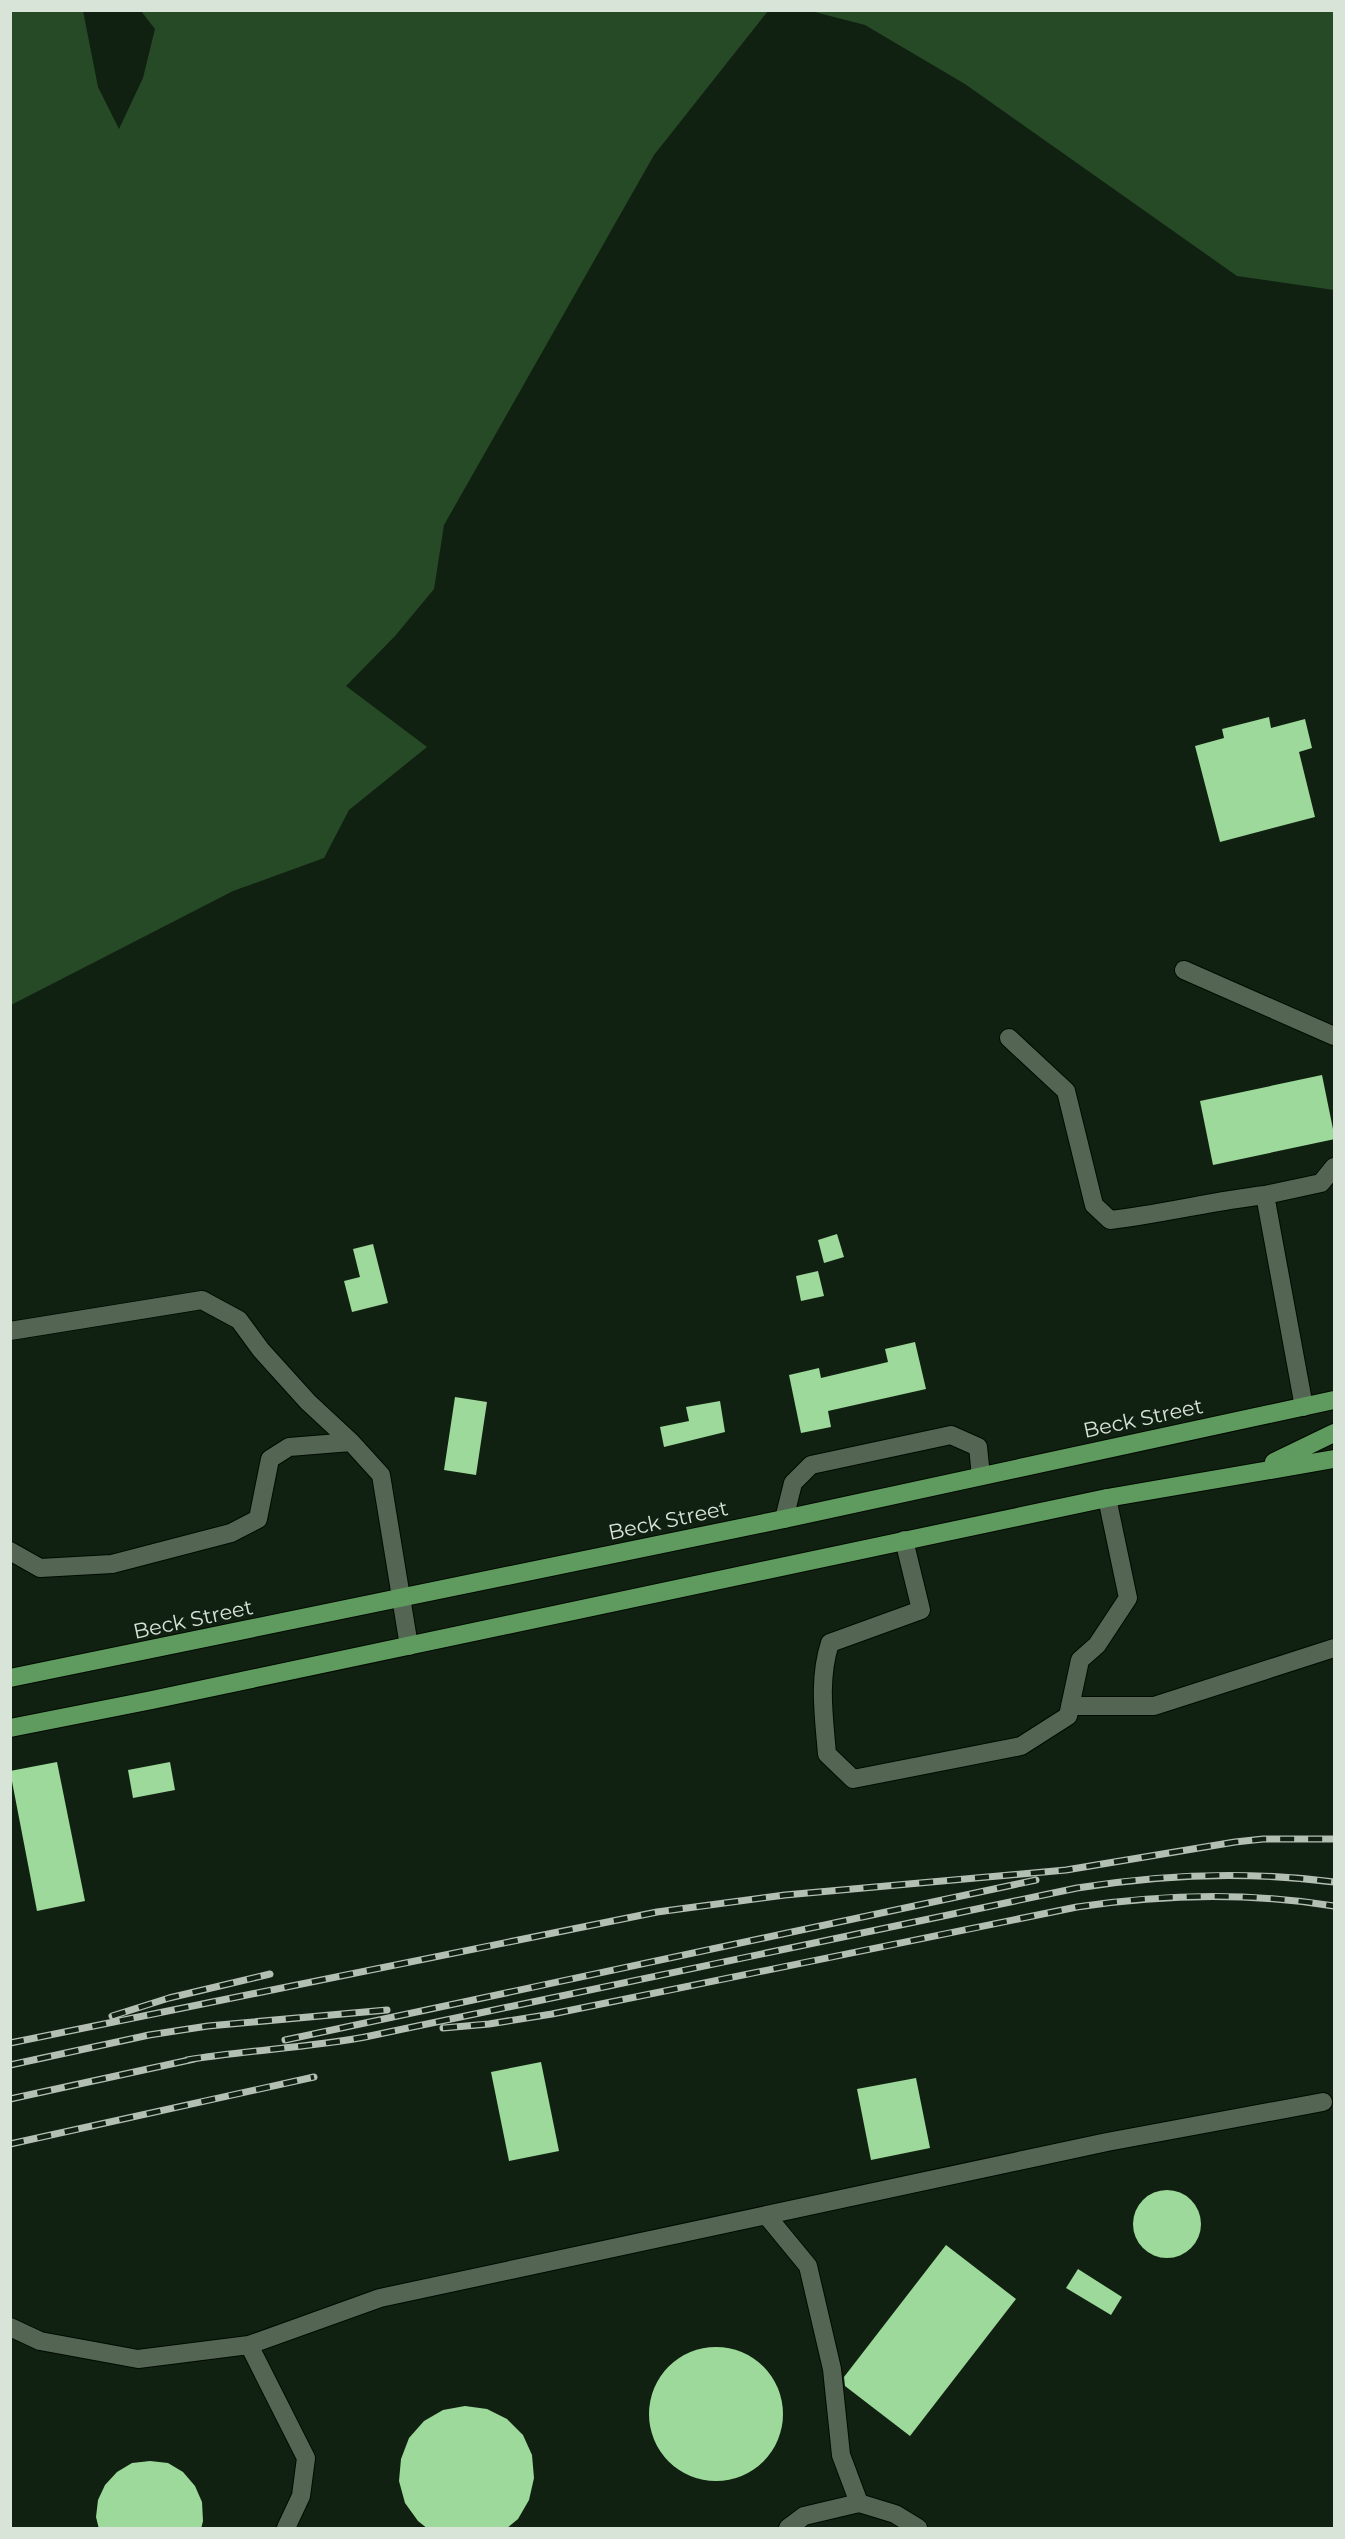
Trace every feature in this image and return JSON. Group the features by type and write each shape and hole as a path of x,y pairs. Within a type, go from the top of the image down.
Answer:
{"main road":[{"name":"Beck Street","path":"10,1678 784,1519 1335,1400"},
{"path":"1254,1472 1335,1433"},
{"path":"10,1728 1107,1498 1335,1459"}],"lane":[{"path":"1184,970 1335,1036"},
{"path":"1010,1038 1066,1091 1094,1205 1110,1220 1155,1215 1321,1183 1335,1167"},
{"path":"1265,1195 1304,1407"},
{"path":"10,1331 202,1300 239,1320 261,1350 308,1402 351,1442 381,1475 409,1646"},
{"path":"784,1519 793,1483 811,1465 951,1435 978,1448 981,1476"},
{"path":"10,1551 40,1568 111,1564 231,1533 258,1519 270,1459 289,1447 351,1442"},
{"path":"904,1540 921,1610 830,1643 824,1662 822,1693 827,1755 853,1779 1021,1746 1068,1716 1080,1660 1097,1645 1128,1598 1107,1498"},
{"path":"1070,1706 1154,1707 1335,1648"},
{"path":"10,2327 40,2341 138,2359 249,2345 380,2298 1107,2142 1323,2102"},
{"path":"766,2215 808,2266 832,2369 842,2455 859,2503"},
{"path":"249,2345 306,2458 301,2496 286,2529"},
{"path":"788,2529 804,2516 859,2503 895,2514 918,2529"}],"green space":[{"path":"10,11 83,11 98,87 119,129 143,78 155,29 141,11 768,11 654,155 444,525 434,589 395,636 346,686 427,747 349,810 324,858 233,891 11,1005"},
{"path":"811,11 1334,11 1334,290 1237,276 965,84 865,25"}],"building":[{"path":"1269,717 1271,728 1305,719 1312,748 1299,752 1315,817 1220,842 1195,746 1224,738 1222,729"},
{"path":"1322,1075 1335,1139 1213,1165 1200,1101"},
{"path":"837,1234 844,1257 824,1263 818,1240"},
{"path":"373,1244 388,1303 352,1312 344,1281 360,1277 353,1249"},
{"path":"818,1271 824,1296 801,1301 796,1276"},
{"path":"915,1342 926,1389 828,1411 831,1427 801,1433 789,1375 819,1368 821,1378 888,1362 885,1349"},
{"path":"455,1397 487,1402 476,1475 444,1470"},
{"path":"720,1401 725,1432 664,1447 660,1427 689,1421 686,1407"},
{"path":"57,1762 85,1901 37,1911 10,1771"},
{"path":"170,1762 175,1790 133,1798 128,1770"},
{"path":"541,2062 559,2151 509,2161 491,2072"},
{"path":"916,2078 930,2148 871,2160 857,2089"},
{"path":"1160,2190 1174,2190 1186,2195 1196,2205 1201,2224 1196,2243 1186,2253 1174,2258 1160,2258 1148,2253 1138,2243 1133,2231 1133,2217 1138,2205 1148,2195"},
{"path":"946,2245 1016,2299 910,2436 845,2386 844,2377"},
{"path":"1078,2269 1122,2297 1111,2315 1066,2288"},
{"path":"716,2347 742,2352 764,2366 778,2388 783,2414 778,2440 764,2462 742,2476 716,2481 690,2476 668,2462 654,2440 649,2414 654,2388 668,2366 690,2352"},
{"path":"465,2406 487,2409 507,2419 523,2435 532,2455 534,2478 529,2500 518,2519 506,2529 428,2529 418,2521 405,2503 399,2481 401,2459 409,2438 424,2421 443,2410"},
{"path":"150,2461 168,2463 183,2472 195,2486 202,2502 201,2529 99,2529 96,2517 98,2500 105,2485 117,2472 132,2463"}],"railway":[{"path":"10,2043 657,1912 785,1895 1066,1870 1235,1842 1263,1839 1334,1839"},
{"path":"187,2060 365,2037 1109,1883 1173,1877 1238,1875 1334,1882"},
{"path":"285,2040 1036,1880"},
{"path":"443,2028 489,2024 552,2014 1077,1907 1141,1899 1206,1896 1270,1898 1334,1906"},
{"path":"112,2016 169,1998 270,1974"},
{"path":"10,2065 149,2035 208,2026 387,2010"},
{"path":"10,2099 194,2059"},
{"path":"10,2144 314,2077"}]}
